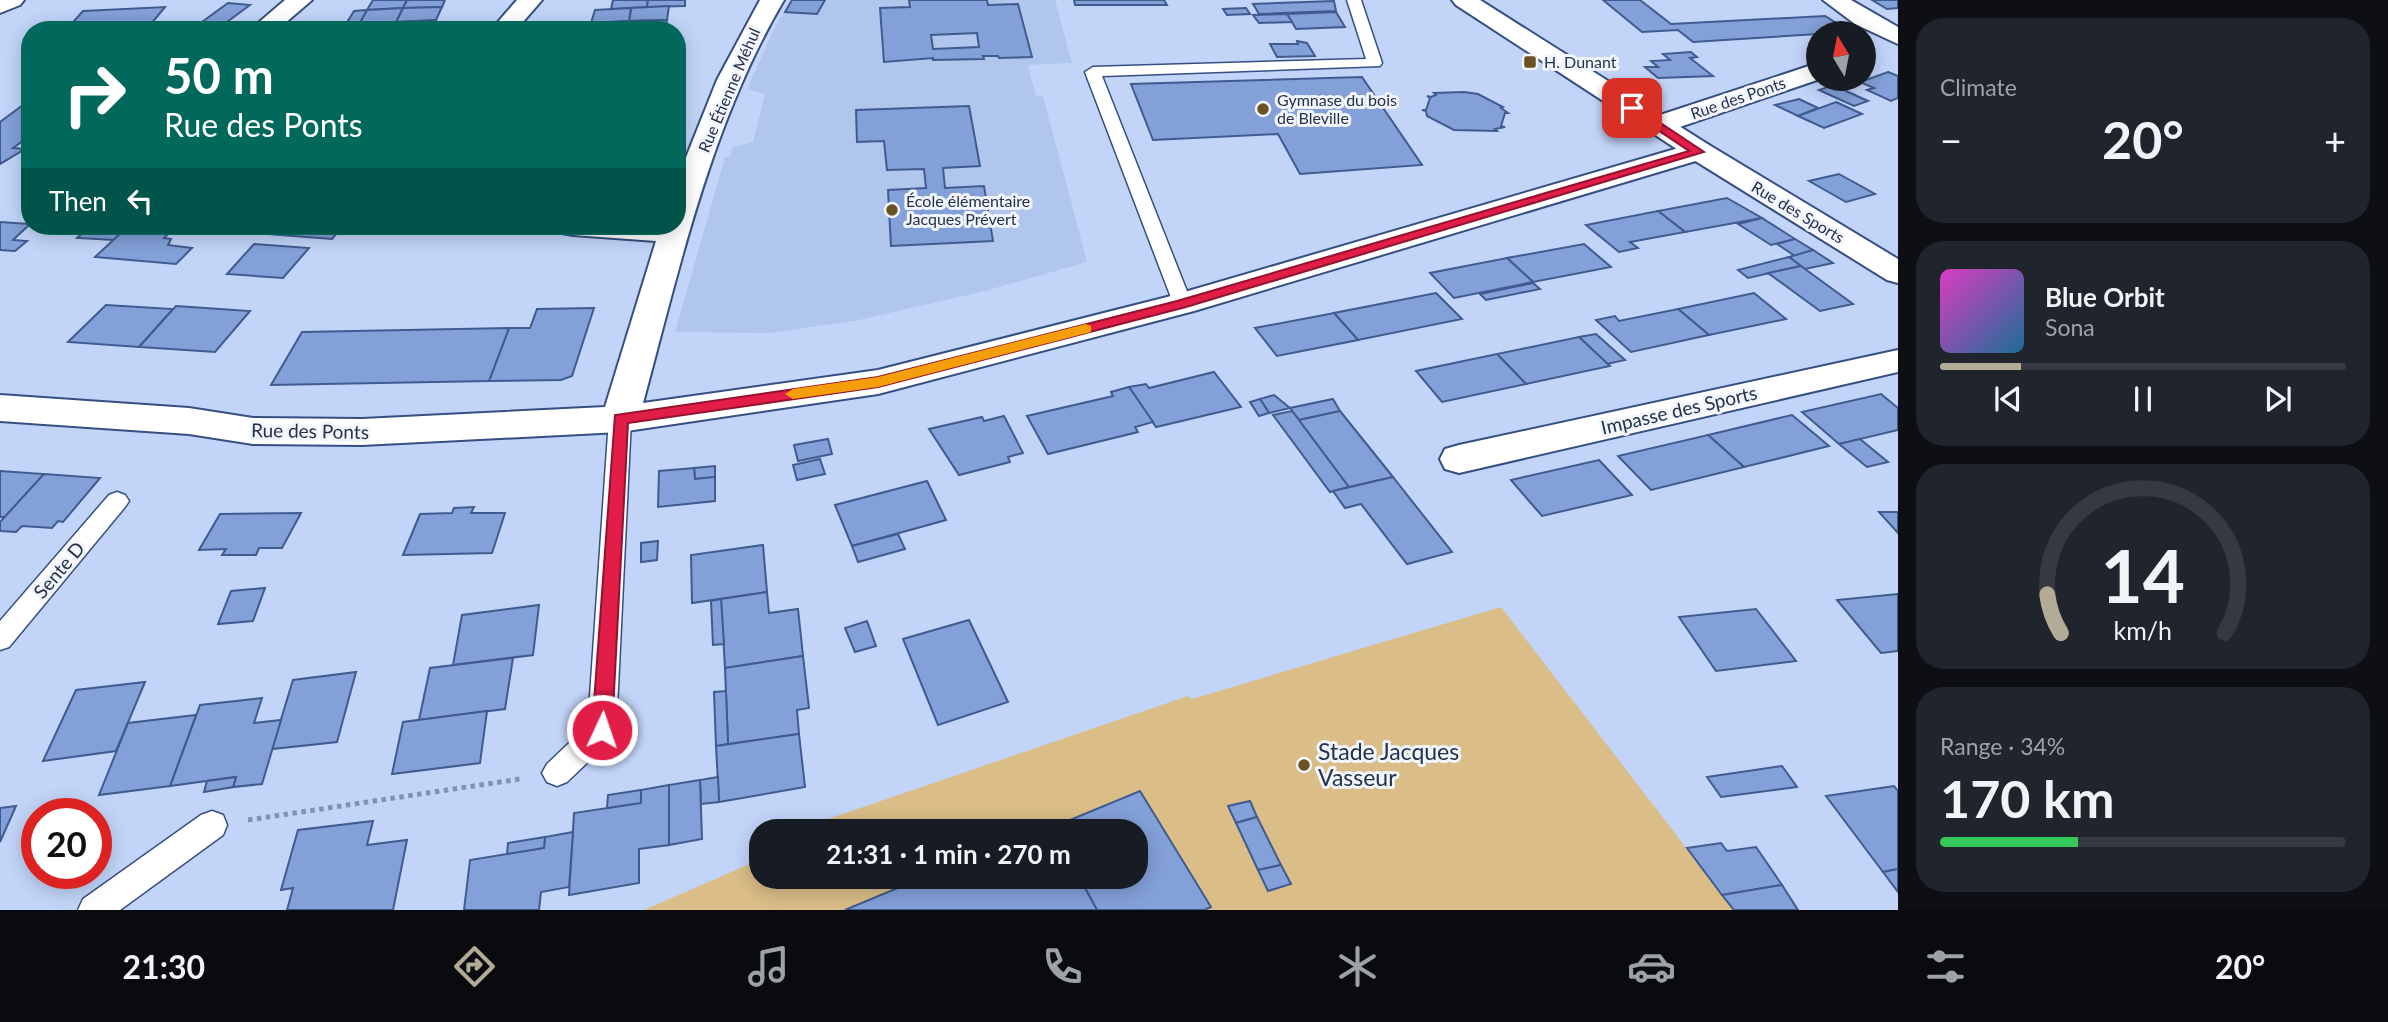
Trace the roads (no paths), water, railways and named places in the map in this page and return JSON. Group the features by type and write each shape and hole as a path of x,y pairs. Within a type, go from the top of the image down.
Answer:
{"street":[{"path":"273,21 300,0"},
{"path":"511,21 530,0"},
{"name":"Rue Étienne Méhul","path":"686,197 716,116 758,20 772,0"},
{"name":"Rue des Sports","path":"1464,0 1699,152 1898,273"},
{"path":"1835,0 1863,19 1898,37"},
{"name":"Rue des Ponts","path":"1658,125 1806,75"},
{"name":"Rue des Ponts","path":"0,408 190,421 253,431 362,432 620,419 878,382 1182,304 1699,152"},
{"name":"Rue Étienne Méhul","path":"620,419 673,235"},
{"name":"Impasse des Sports","path":"1459,459 1898,360"}],"lane":[{"path":"1182,304 1093,72 1376,63 1354,0"},
{"path":"557,773 602,730 620,419"},
{"name":"Sente D","path":"0,639 117,501"},
{"path":"94,910 212,825"}],"place":[{"name":"H. Dunant","path":"1530,62"},
{"name":"Gymnase du bois de Bleville","path":"1263,109"},
{"name":"École élémentaire Jacques Prévert","path":"892,210"},
{"name":"Stade Jacques Vasseur","path":"1304,765"}]}
